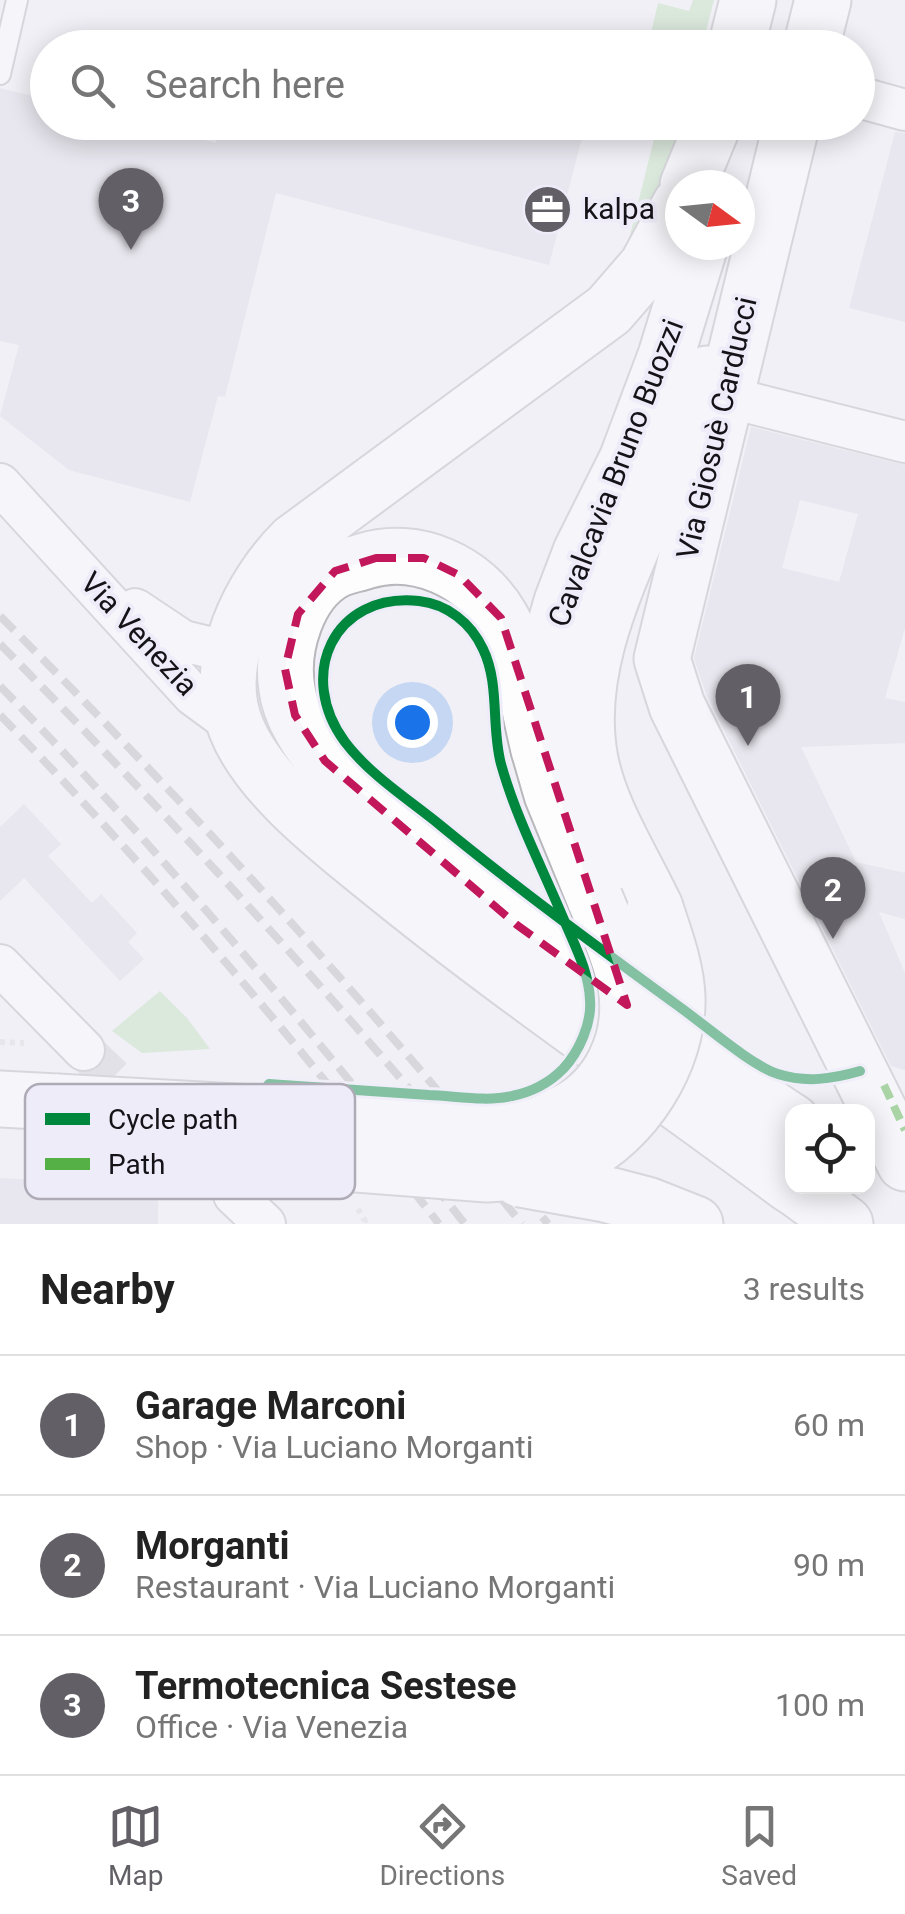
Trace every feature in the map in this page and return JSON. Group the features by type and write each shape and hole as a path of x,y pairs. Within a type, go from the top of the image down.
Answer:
{"main road":[{"path":"740,30 748,0"},
{"path":"816,30 823,0"},
{"path":"695,170 709,140"},
{"path":"716,170 717,140"},
{"name":"Via Giosuè Carducci","path":"787,140 662,658 677,706 892,1164"},
{"path":"665,233 647,266 609,310 294,542 276,560 245,611 233,653 230,684 235,726 248,750 304,819 497,973 785,1180"},
{"name":"Cavalcavia Bruno Buozzi","path":"355,1125 509,1127 569,1111 593,1092 622,1049 627,992 538,749 541,696 562,602 581,552 627,460 666,356 695,260"},
{"name":"Cavalcavia Bruno Buozzi","path":"355,1158 487,1174 523,1172 575,1159 615,1134 660,1071 677,1010 674,976 655,908 598,788 586,724 595,648 618,580 694,395 743,316"},
{"path":"538,749 516,659 501,618 460,575 424,558 402,555 335,570 312,590 298,614 285,669 295,716 325,761 517,925 785,1117"},
{"path":"0,1099 25,1109"},
{"path":"0,1137 25,1130"},
{"path":"487,1174 605,1194 695,1224"},
{"path":"803,1194 841,1223"}],"street":[{"path":"875,101 905,110"},
{"path":"727,397 905,442"},
{"name":"Via Venezia","path":"0,484 193,695 235,726"},
{"name":"Via Venezia","path":"48,536 150,620 183,642 233,653"},
{"path":"0,966 84,1050"},
{"path":"238,1199 266,1224"}],"lane":[{"path":"0,74 17,0"}],"highlighted area":[{"path":"376,558 424,558 459,575 501,618 627,1005 517,925 325,761 295,715 285,669 298,614 335,571"}],"green space":[{"path":"693,0 714,0 706,30 652,30 658,3 689,11"},
{"path":"654,140 684,140 676,170 665,170 665,192 623,263"},
{"path":"160,991 210,1049 142,1053 112,1031"}],"building":[{"path":"0,88 30,96 30,140 581,140 549,265 276,193 225,397 218,396 190,502 69,470 0,416 19,345 0,341"},
{"path":"895,132 905,133 905,322 849,308"},
{"path":"751,427 905,465 905,628 885,698 905,702 905,743 801,747 856,862 905,873 905,919 879,912 905,973 905,1070 891,1066 706,694 694,658","holes":["800,500 858,514 839,582 782,568"]},
{"path":"24,804 61,844 48,856 92,903 101,894 137,933 128,942 144,959 120,981 24,878 0,901 0,827"},
{"path":"0,1178 25,1179 25,1199 158,1199 158,1224 0,1224"}],"tunnel":[{"path":"84,1050 119,1084"}],"railway":[{"path":"0,616 282,913 548,1224"},
{"path":"0,644 268,928 522,1224"},
{"path":"0,686 240,949 352,1084"},
{"path":"0,715 115,837 327,1084"},
{"path":"355,1087 465,1224"},
{"path":"355,1118 439,1224"}],"marked path":[{"path":"884,1085 905,1130"}],"cycle path":[{"path":"389,602 429,603 465,623 478,640 492,677 498,750 507,784 565,923 390,786 345,742 331,717 324,691 324,666 331,643 345,624 364,610 389,602"},
{"path":"355,1090 502,1098 552,1079 579,1046 590,1009 587,979 565,923"},
{"path":"565,923 767,1070 809,1079 860,1071"}],"place":[{"name":"kalpa","path":"548,209"},
{"name":"Termotecnica Sestese","path":"131,250"},
{"name":"Garage Marconi","path":"748,746"},
{"name":"Morganti","path":"833,939"}]}
